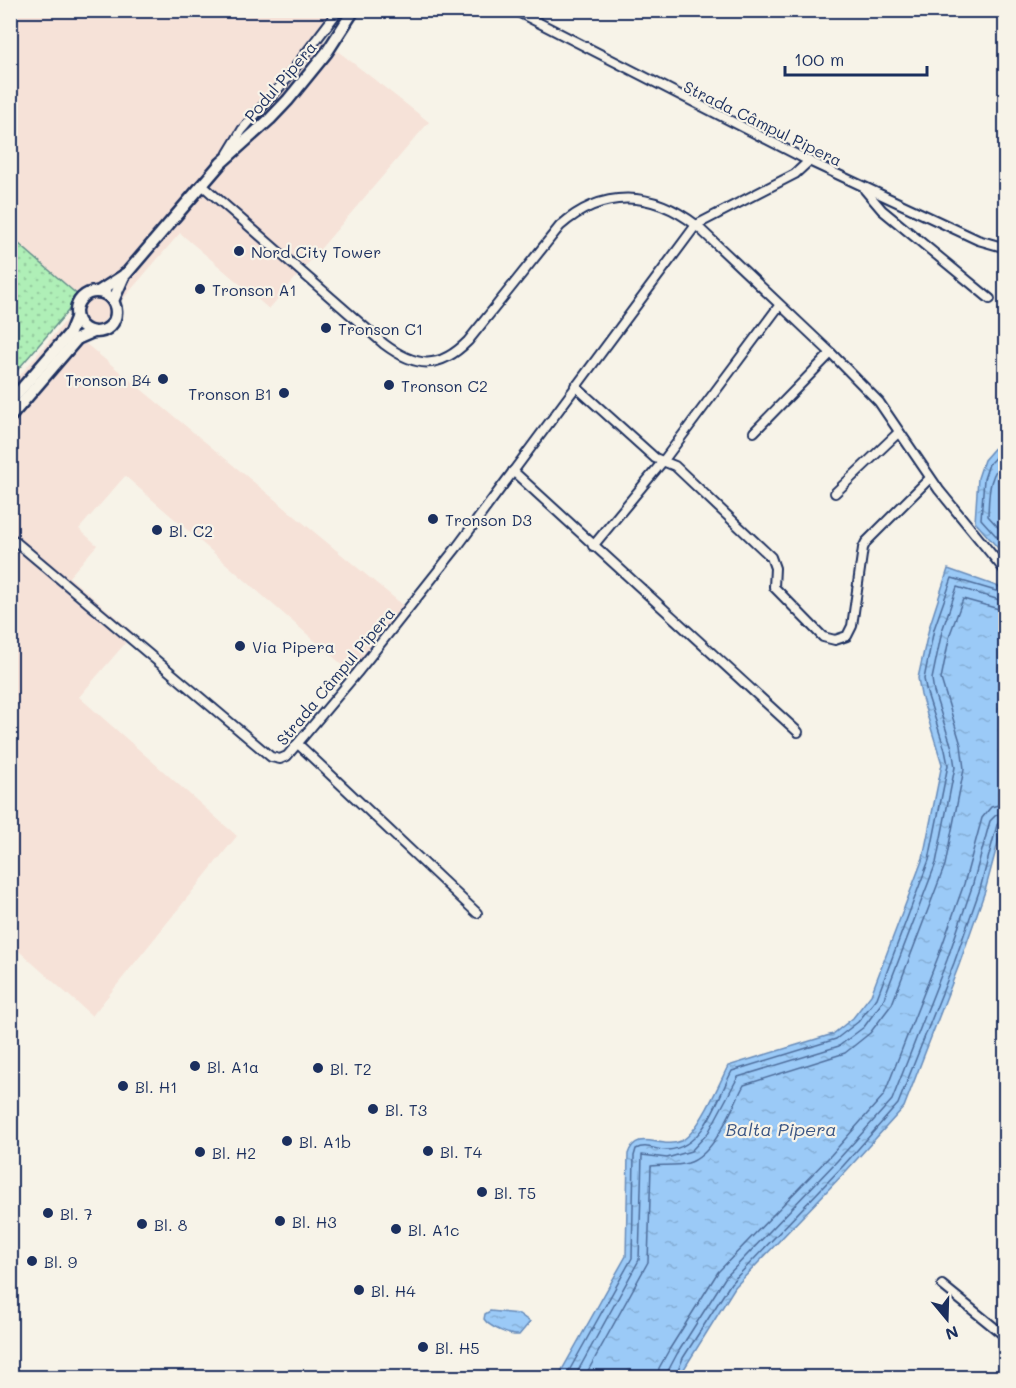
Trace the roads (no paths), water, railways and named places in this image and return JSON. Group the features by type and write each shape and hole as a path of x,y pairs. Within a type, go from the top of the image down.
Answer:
{"main road":[{"name":"Podul Pipera","path":"126,274 202,184 288,100 327,52 354,10"},
{"path":"10,402 70,333 79,301 87,294 98,292 126,274"},
{"path":"113,302 126,274"},
{"path":"10,417 77,339 93,332 104,331 112,323 116,312 113,302 98,292"},
{"path":"76,318 82,328 93,332"}],"street":[{"path":"222,164 242,130 284,82 339,10"},
{"name":"Strada Câmpul Pipera","path":"514,10 809,161 978,240 1005,248"},
{"path":"696,225 795,174 809,161"},
{"path":"202,184 384,344 398,354 426,363 440,361 454,354 468,341 560,226 573,215 604,200 622,197 666,207 682,214 831,352 879,402 930,478 1005,572"},
{"path":"863,187 882,210 990,299"},
{"name":"Strada Câmpul Pipera","path":"10,537 271,757 280,759 287,756 357,673 457,547 696,225"},
{"path":"593,546 664,460 779,306"},
{"path":"754,432 831,352"},
{"path":"575,386 655,458 675,466 771,557 775,568 774,587 823,637 835,640 847,636 852,626 863,548 866,542 930,478"},
{"path":"835,493 899,432"},
{"path":"513,471 798,732"},
{"path":"298,744 477,913"},
{"path":"942,1286 1005,1337"}],"water":[{"path":"1005,436 1005,556 975,522 978,478 984,460"},
{"name":"Balta Pipera","path":"948,569 1005,589 1003,824 985,891 904,1107 735,1287 679,1377 558,1377 626,1256 628,1154 632,1146 643,1140 673,1143 688,1137 714,1096 728,1066 833,1034 853,1018 871,995 923,858 942,764 918,678 929,628"},
{"path":"490,1311 519,1314 530,1322 519,1335 510,1334 495,1328 484,1319 485,1314"}],"place":[{"name":"Nord City Tower","path":"239,251"},
{"name":"Tronson A1","path":"200,289"},
{"name":"Tronson C1","path":"326,328"},
{"name":"Tronson B4","path":"163,379"},
{"name":"Tronson C2","path":"389,385"},
{"name":"Tronson B1","path":"284,393"},
{"name":"Tronson D3","path":"433,519"},
{"name":"Bl. C2","path":"157,530"},
{"name":"Via Pipera","path":"240,646"},
{"name":"Bl. A1a","path":"195,1066"},
{"name":"Bl. T2","path":"318,1068"},
{"name":"Bl. H1","path":"123,1086"},
{"name":"Bl. T3","path":"373,1109"},
{"name":"Bl. A1b","path":"287,1141"},
{"name":"Bl. T4","path":"428,1151"},
{"name":"Bl. H2","path":"200,1152"},
{"name":"Bl. T5","path":"482,1192"},
{"name":"Bl. 7","path":"48,1213"},
{"name":"Bl. H3","path":"280,1221"},
{"name":"Bl. 8","path":"142,1224"},
{"name":"Bl. A1c","path":"396,1229"},
{"name":"Bl. 9","path":"32,1261"},
{"name":"Bl. H4","path":"359,1290"},
{"name":"Bl. H5","path":"423,1347"}]}
